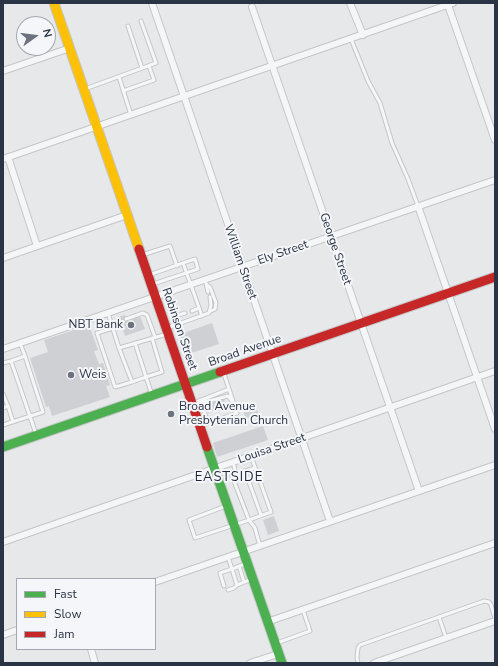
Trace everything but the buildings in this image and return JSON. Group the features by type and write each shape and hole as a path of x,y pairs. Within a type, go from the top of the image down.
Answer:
{"street":[{"name":"Robinson Street","path":"54,3 149,280 169,329 185,385 197,401 214,468 243,552 243,565 248,581 267,622 282,663"},
{"name":"William Street","path":"152,3 183,97 330,521"},
{"path":"350,3 363,35"},
{"path":"37,246 5,158 451,4 495,140"},
{"name":"George Street","path":"252,7 419,491"},
{"path":"3,71 70,48"},
{"name":"Ely Street","path":"3,349 192,284 206,282 242,267 495,180"},
{"path":"418,206 495,429"},
{"path":"3,258 127,215"},
{"name":"Broad Avenue","path":"3,447 495,277"},
{"name":"Louisa Street","path":"3,542 495,371"},
{"path":"156,582 495,465"},
{"path":"267,622 495,543"},
{"path":"374,663 495,620"},
{"path":"3,635 16,630"},
{"path":"91,650 95,663"},
{"path":"250,663 278,654"}],"lane":[{"path":"84,89 156,63 141,21"},
{"path":"128,26 142,68"},
{"path":"351,39 368,81 380,103 392,143 418,206"},
{"path":"123,91 154,80 149,66"},
{"path":"119,77 131,115"},
{"path":"141,256 170,246 177,266"},
{"path":"195,259 198,269 186,273 149,280 177,266 195,259"},
{"path":"183,264 192,284 202,316"},
{"path":"206,282 208,292"},
{"path":"119,348 153,338 169,329 202,316 215,308 216,303 210,287 206,282"},
{"path":"209,312 211,305 210,297"},
{"path":"192,311 200,308"},
{"path":"108,313 132,382"},
{"path":"113,328 97,334 115,387 162,372 148,316 143,313 126,319"},
{"path":"169,329 179,315 185,313"},
{"path":"111,324 120,321"},
{"path":"3,425 43,412 20,343"},
{"path":"135,343 153,396"},
{"path":"3,364 25,356"},
{"path":"11,361 36,436"},
{"path":"204,425 237,413 223,371"},
{"path":"197,401 229,389"},
{"path":"3,394 13,422"},
{"path":"197,401 205,402 228,396 236,408"},
{"path":"3,408 8,406"},
{"path":"227,506 189,520 196,538 271,512 251,456"},
{"path":"233,462 236,474"},
{"path":"255,468 232,476 249,520 255,528 260,546"},
{"path":"245,471 261,515"},
{"path":"228,557 237,585"},
{"path":"224,586 220,573 243,565"},
{"path":"228,590 248,581"},
{"path":"358,663 358,648 360,645 484,601 491,604 495,620"},
{"path":"275,644 310,631 303,610"},
{"path":"439,617 446,638"}],"traffic: fast":[{"path":"3,447 220,372"},
{"path":"207,447 282,663"}],"traffic: slow":[{"path":"54,3 139,249"}],"traffic: jam":[{"path":"139,249 207,447"},
{"path":"220,372 495,277"}],"place":[{"name":"NBT Bank","path":"131,325"},
{"name":"Weis","path":"71,375"},
{"name":"Broad Avenue Presbyterian Church","path":"171,414"}],"district":[{"name":"EASTSIDE","path":"229,478"}]}
